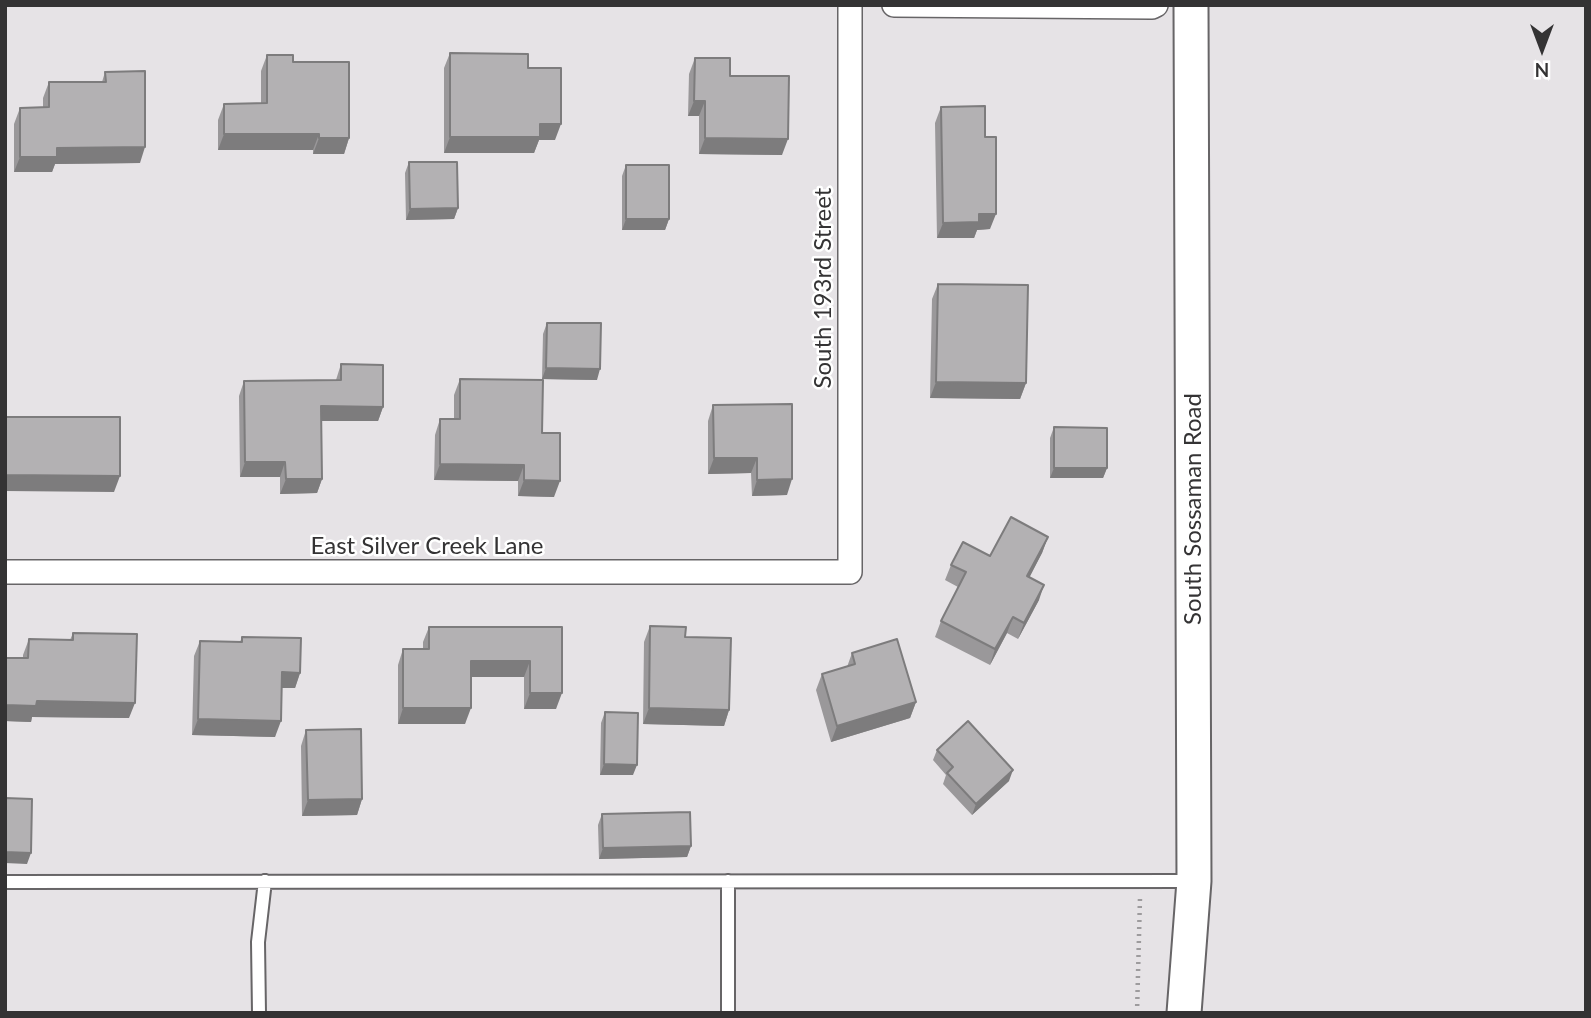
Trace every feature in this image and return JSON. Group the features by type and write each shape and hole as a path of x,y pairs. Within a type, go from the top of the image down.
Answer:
{"main road":[{"name":"South Sossaman Road","path":"1184,1013 1194,881 1191,5"}],"street":[{"name":"South 193rd Street","path":"849,572 850,5"},
{"path":"894,5 1152,8 1156,5"},
{"name":"East Silver Creek Lane","path":"5,572 849,572"}],"lane":[{"path":"259,1013 258,943 265,881"},
{"path":"728,881 728,1013"},
{"path":"5,882 1194,881"}],"path":[{"path":"1137,1013 1140,881"}],"building":[{"path":"450,53 528,54 528,68 561,68 561,124 540,124 540,137 450,137"},
{"path":"267,55 293,55 293,62 349,62 349,138 319,138 319,134 224,134 224,104 267,103"},
{"path":"695,58 730,58 730,76 789,76 788,139 705,138 705,101 694,101"},
{"path":"145,71 145,147 57,148 57,157 20,157 20,108 49,107 49,82 106,82 105,72"},
{"path":"985,106 985,137 996,137 996,214 979,214 979,222 943,223 941,107"},
{"path":"409,162 457,162 458,208 410,209"},
{"path":"626,165 669,165 669,219 626,219"},
{"path":"938,284 1028,285 1026,383 936,382"},
{"path":"547,323 601,323 600,369 546,368"},
{"path":"341,364 383,365 383,407 321,406 322,479 286,479 285,462 245,462 244,381 341,380"},
{"path":"460,379 543,380 542,433 560,433 560,481 524,480 524,465 440,464 440,419 460,419"},
{"path":"792,404 792,479 757,480 757,458 714,458 713,405"},
{"path":"5,417 120,417 120,476 5,475"},
{"path":"1054,427 1107,428 1107,468 1054,468"},
{"path":"1011,517 1048,537 1027,576 1044,585 1024,623 1013,617 995,649 941,621 966,572 951,565 963,542 990,556"},
{"path":"650,626 686,627 685,637 731,638 729,710 649,708"},
{"path":"429,627 562,627 562,693 530,693 530,661 471,661 471,708 403,708 403,649 429,649"},
{"path":"73,633 137,634 135,703 37,701 36,706 5,705 5,658 28,658 29,639 73,640"},
{"path":"242,637 301,638 300,673 282,672 281,721 198,719 200,641 242,642"},
{"path":"897,639 916,702 837,726 822,674 855,664 852,653"},
{"path":"605,712 638,713 637,765 604,764"},
{"path":"968,721 1013,770 976,804 947,773 953,767 937,750"},
{"path":"361,729 362,799 308,800 306,730"},
{"path":"5,798 32,799 31,853 5,852"},
{"path":"690,812 691,846 603,848 602,814"}]}
